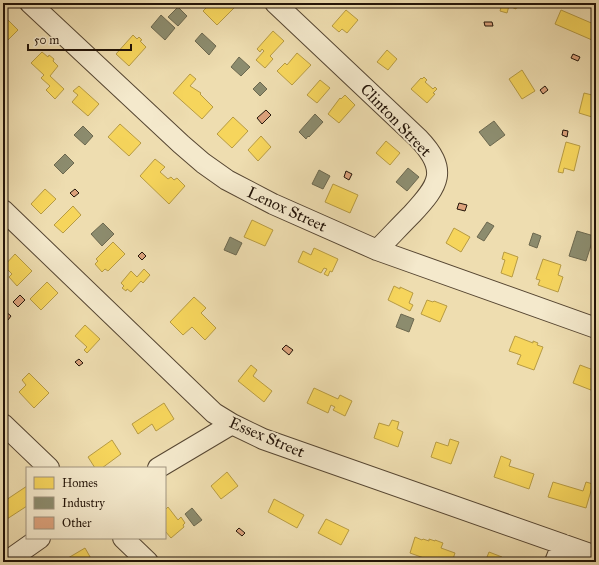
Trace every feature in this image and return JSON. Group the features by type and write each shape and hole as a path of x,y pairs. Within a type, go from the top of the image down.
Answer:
{"street":[{"name":"Lenox Street","path":"30,3 181,144 214,172 273,204 378,250 596,328"},
{"name":"Clinton Street","path":"275,3 418,138 430,150 436,162 436,184 428,196 378,250"},
{"name":"Essex Street","path":"3,210 214,412 232,424 263,439 558,553 596,556"},
{"path":"3,424 48,467"},
{"path":"160,467 232,424"},
{"path":"6,562 39,539"},
{"path":"124,539 148,562"}],"building: Homes":[{"path":"211,3 239,3 217,25 203,11"},
{"path":"498,3 518,3 516,9 509,6 507,13 500,11 502,4"},
{"path":"3,10 7,14 4,16 18,30 6,42 3,39"},
{"path":"346,10 358,20 347,33 342,29 339,32 332,26"},
{"path":"561,10 596,25 596,30 592,40 555,24"},
{"path":"273,31 284,41 270,56 273,59 265,68 256,60 264,51 262,49 260,52 257,49"},
{"path":"133,35 137,39 139,37 142,40 140,41 146,47 129,66 116,54"},
{"path":"387,50 397,59 388,70 377,62"},
{"path":"42,52 48,57 49,55 54,59 53,61 58,66 50,76 64,89 55,99 46,90 50,86 41,78 44,75 31,63"},
{"path":"297,53 311,65 292,85 277,71 285,63 287,65"},
{"path":"522,70 535,91 522,99 509,79"},
{"path":"190,74 196,79 190,86 201,93 200,94 213,107 202,119 173,93"},
{"path":"424,77 427,80 425,82 433,89 435,87 437,89 433,93 435,94 427,103 411,89 421,78 422,79"},
{"path":"320,80 330,88 317,103 307,95"},
{"path":"79,86 99,104 88,116 72,102 78,95 73,91"},
{"path":"584,93 596,96 592,117 579,113"},
{"path":"345,95 355,105 339,123 328,114 340,98 341,99"},
{"path":"233,117 248,131 232,148 217,134"},
{"path":"120,124 141,143 129,156 108,137"},
{"path":"261,136 271,147 258,161 248,150"},
{"path":"386,141 400,153 390,165 376,153"},
{"path":"566,142 580,146 574,171 564,168 563,173 558,172"},
{"path":"155,159 165,167 160,172 168,179 171,177 174,180 177,178 185,186 169,204 140,176"},
{"path":"333,184 358,195 350,213 325,202"},
{"path":"45,189 56,199 41,214 31,204"},
{"path":"73,206 81,215 63,233 54,225"},
{"path":"252,220 273,230 265,246 244,237"},
{"path":"454,228 470,237 461,252 446,243"},
{"path":"113,242 125,254 108,271 105,269 102,272 95,264 98,261 96,259"},
{"path":"314,248 338,259 332,272 330,271 328,276 324,274 327,269 324,268 321,273 298,262 303,251 311,255"},
{"path":"504,252 518,257 512,277 501,273 505,260 502,259"},
{"path":"15,254 32,271 17,286 9,277 12,274 4,266"},
{"path":"543,259 561,265 558,275 563,277 558,292 538,285 540,280 536,279"},
{"path":"144,269 150,275 143,283 141,281 131,292 122,288 124,286 121,283 131,271 137,277"},
{"path":"47,282 58,293 41,310 30,299"},
{"path":"595,282 596,283 596,291 592,290"},
{"path":"394,286 413,293 409,303 413,305 410,311 388,300"},
{"path":"596,291 596,304 592,303"},
{"path":"194,297 206,308 201,313 216,328 205,340 192,327 183,335 170,322"},
{"path":"427,300 447,306 440,322 421,314"},
{"path":"85,325 100,339 87,353 84,350 87,347 75,336"},
{"path":"515,336 533,343 533,341 538,343 537,345 543,347 534,370 517,364 521,355 509,351"},
{"path":"251,365 257,370 253,376 272,391 264,402 238,381"},
{"path":"580,365 596,371 596,392 573,383"},
{"path":"29,373 49,393 34,408 19,392 26,385 22,380"},
{"path":"314,388 338,399 340,395 352,401 345,416 333,410 335,407 331,405 328,413 307,403"},
{"path":"164,403 174,419 156,431 152,424 138,434 132,424"},
{"path":"392,420 399,422 397,429 403,432 398,447 374,438 379,423 389,426"},
{"path":"450,439 459,442 451,464 431,457 436,442 448,446"},
{"path":"112,440 121,454 103,467 94,467 88,457"},
{"path":"501,456 511,460 509,466 534,474 529,489 494,477"},
{"path":"227,472 238,486 221,499 211,486"},
{"path":"553,482 583,491 586,482 593,484 586,508 548,497"},
{"path":"26,487 26,507 7,519 3,513 3,502"},
{"path":"274,499 304,515 297,528 268,512"},
{"path":"168,507 178,520 181,517 185,523 183,525 184,527 171,538 166,532 166,509"},
{"path":"326,519 349,530 341,545 318,533"},
{"path":"415,537 422,540 429,541 429,539 443,543 441,548 455,553 452,562 435,562 410,553"},
{"path":"85,548 93,562 63,561"},
{"path":"489,552 502,557 501,559 508,562 485,562"}],"building: Industry":[{"path":"178,7 187,16 178,26 168,17"},
{"path":"161,15 175,28 165,40 151,27"},
{"path":"202,33 216,46 209,55 195,41"},
{"path":"239,57 250,67 241,76 231,67"},
{"path":"260,82 267,89 260,96 253,89"},
{"path":"315,114 323,122 306,139 299,132"},
{"path":"494,121 505,135 490,146 479,132"},
{"path":"83,126 93,136 85,145 74,135"},
{"path":"65,154 74,163 63,174 54,165"},
{"path":"408,168 419,177 407,191 396,182"},
{"path":"319,170 330,176 323,189 312,184"},
{"path":"487,222 494,226 484,241 477,237"},
{"path":"103,223 114,234 102,246 91,234"},
{"path":"577,231 594,236 586,261 569,256"},
{"path":"533,233 541,236 537,248 529,245"},
{"path":"230,237 242,243 236,255 224,250"},
{"path":"401,314 414,319 409,332 396,327"},
{"path":"192,508 202,520 194,526 185,514"}],"building: Other":[{"path":"484,22 492,22 493,26 485,26"},
{"path":"573,54 580,57 578,61 571,58"},
{"path":"545,86 548,90 543,94 540,90"},
{"path":"266,110 271,115 262,124 257,118"},
{"path":"563,130 568,131 567,137 562,135"},
{"path":"346,171 352,174 349,180 344,177"},
{"path":"75,189 79,193 74,197 70,193"},
{"path":"459,203 467,205 465,211 457,209"},
{"path":"596,249 596,262 592,261"},
{"path":"142,252 146,256 142,260 138,256"},
{"path":"20,295 25,300 18,307 13,302"},
{"path":"5,311 11,316 8,320 3,315"},
{"path":"286,345 293,350 289,355 282,349"},
{"path":"79,359 83,363 79,366 75,362"},
{"path":"239,528 245,533 242,536 236,531"}]}
